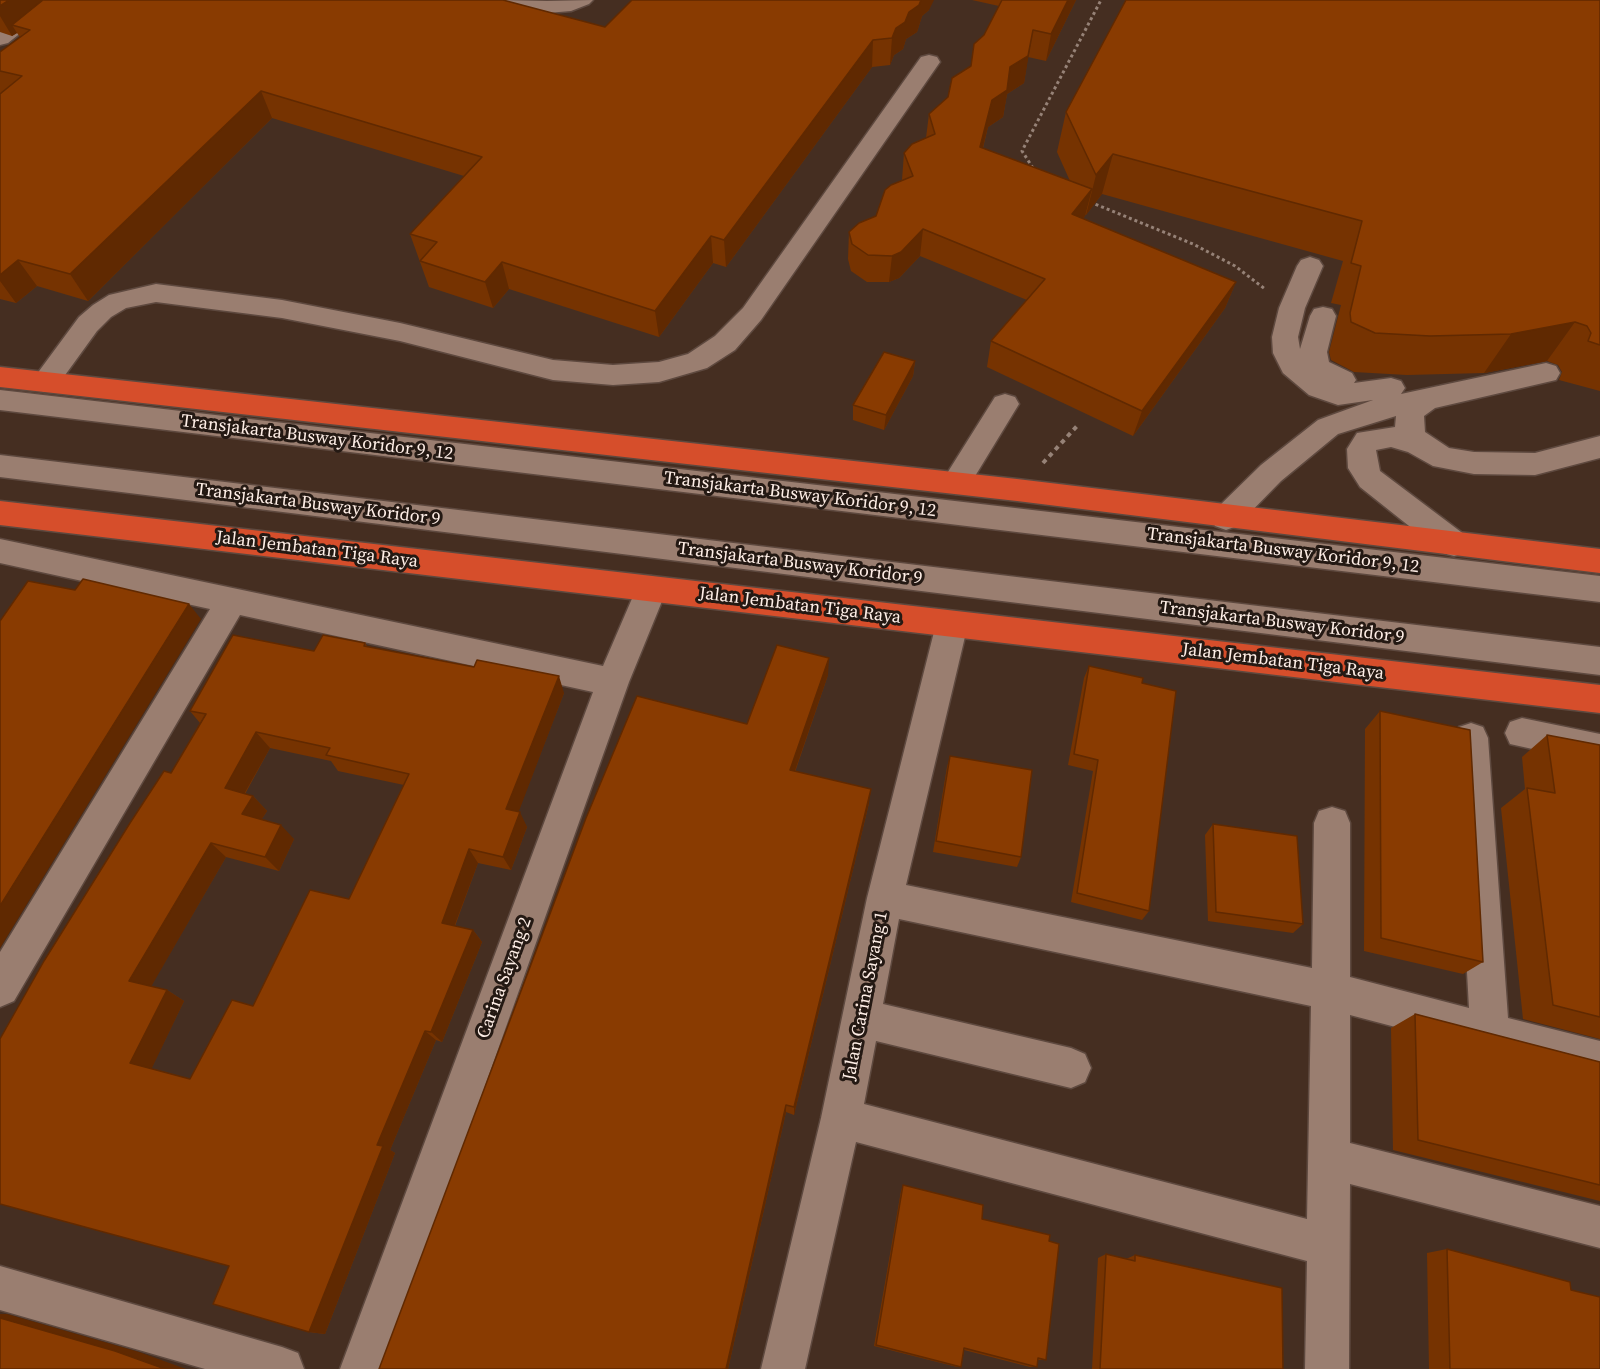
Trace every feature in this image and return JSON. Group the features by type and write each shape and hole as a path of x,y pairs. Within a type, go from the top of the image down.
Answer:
{"highway":[{"path":"0,377 956,483 1226,518 1600,561"},
{"name":"Jalan Jembatan Tiga Raya","path":"0,513 1600,699"},
{"path":"1542,554 1600,541"}],"street":[{"path":"510,0 547,7 563,6 582,0"},
{"path":"0,38 60,3"},
{"path":"0,59 60,3"},
{"path":"45,382 88,324 102,311 118,301 156,293 282,309 400,332 553,370 613,375 659,372 697,361 726,343 752,314 929,62"},
{"path":"1311,266 1292,308 1285,338 1287,353 1293,366 1319,388 1338,395 1433,381 1493,385"},
{"path":"1323,316 1313,352 1320,371 1331,378 1393,388"},
{"path":"1226,518 1271,473 1328,427 1368,412 1546,373"},
{"path":"1418,444 1408,424 1415,407 1427,399"},
{"name":"Transjakarta Busway Koridor 9, 12","path":"0,400 1600,589"},
{"path":"956,483 1005,404"},
{"path":"1454,544 1370,479 1363,468 1361,449 1367,441 1391,436 1418,444 1443,458 1474,463 1535,464 1600,447"},
{"name":"Transjakarta Busway Koridor 9","path":"0,466 1600,661"},
{"path":"0,551 613,682"},
{"name":"Carina Sayang 2","path":"362,1369 613,682 651,589"},
{"path":"0,988 233,599"},
{"name":"Jalan Carina Sayang 1","path":"783,1369 841,1118 885,898 952,624"},
{"path":"1522,733 1600,748"},
{"path":"1471,738 1490,1033"},
{"path":"1327,1369 1327,1158 1332,823"},
{"path":"885,898 1329,991 1600,1061"},
{"path":"861,1018 1071,1068"},
{"path":"841,1118 1327,1245"},
{"path":"1327,1158 1600,1227"},
{"path":"0,1288 282,1369"}],"path":[{"path":"1035,171 1025,160 1022,151 1101,0"},
{"path":"1084,200 1193,244 1235,266 1292,308"},
{"path":"1039,467 1077,426"}],"building":[{"path":"0,0 9,0 0,6"},
{"path":"43,0 503,0 605,27 632,0 921,0 919,5 909,12 905,22 896,28 892,38 873,40 724,240 711,236 655,311 502,262 485,282 420,261 437,242 410,234 482,157 261,91 70,274 18,260 0,275 0,94 22,76 0,71 0,52 30,30 12,25"},
{"path":"1002,0 1068,0 1051,34 1033,30 1028,56 1010,67 1007,90 992,100 980,147 1092,189 1072,214 1236,282 1142,411 991,341 1045,279 923,229 901,252 892,256 868,255 852,244 849,232 859,223 876,216 885,190 913,176 904,153 912,144 935,134 929,114 948,97 952,78 971,66 974,44 984,35"},
{"path":"1126,0 1600,0 1600,345 1588,341 1591,333 1587,326 1575,322 1511,334 1430,336 1375,333 1351,322 1350,313 1361,266 1351,263 1362,221 1113,154 1096,175 1066,112"},
{"path":"884,352 915,361 886,415 853,405"},
{"path":"83,579 189,604 0,906 0,621 28,581 75,590"},
{"path":"233,635 314,651 323,635 365,643 364,646 474,667 477,660 559,676 506,809 520,812 503,857 469,849 442,923 473,930 431,1032 425,1031 377,1145 383,1146 309,1332 213,1304 229,1266 0,1204 0,1039 44,961 130,823 164,771 171,773 206,714 190,711","holes":["256,732 330,748 326,755 409,774 349,899 310,890 253,1006 232,1000 190,1079 130,1063 167,990 129,981 211,843 265,857 281,825 242,814 253,796 225,788"]},
{"path":"777,645 829,658 790,770 871,789 794,1107 786,1105 726,1369 379,1369 586,818 637,696 747,724"},
{"path":"1089,666 1143,678 1142,683 1176,691 1149,911 1077,893 1098,760 1074,754"},
{"path":"1380,711 1470,730 1483,962 1381,938"},
{"path":"1547,735 1600,745 1600,1017 1553,1005 1527,788 1555,793"},
{"path":"950,756 1032,770 1021,857 936,841"},
{"path":"1213,824 1297,836 1303,924 1216,912"},
{"path":"1415,1014 1600,1062 1600,1185 1418,1140"},
{"path":"903,1185 983,1205 982,1219 1050,1235 1049,1241 1059,1244 1046,1360 1038,1358 1037,1367 964,1348 961,1367 876,1345"},
{"path":"1447,1249 1570,1282 1571,1290 1600,1297 1600,1369 1450,1369"},
{"path":"1106,1254 1135,1261 1135,1255 1282,1288 1283,1369 1100,1369"},
{"path":"0,1318 115,1351 165,1369 0,1369"}]}
